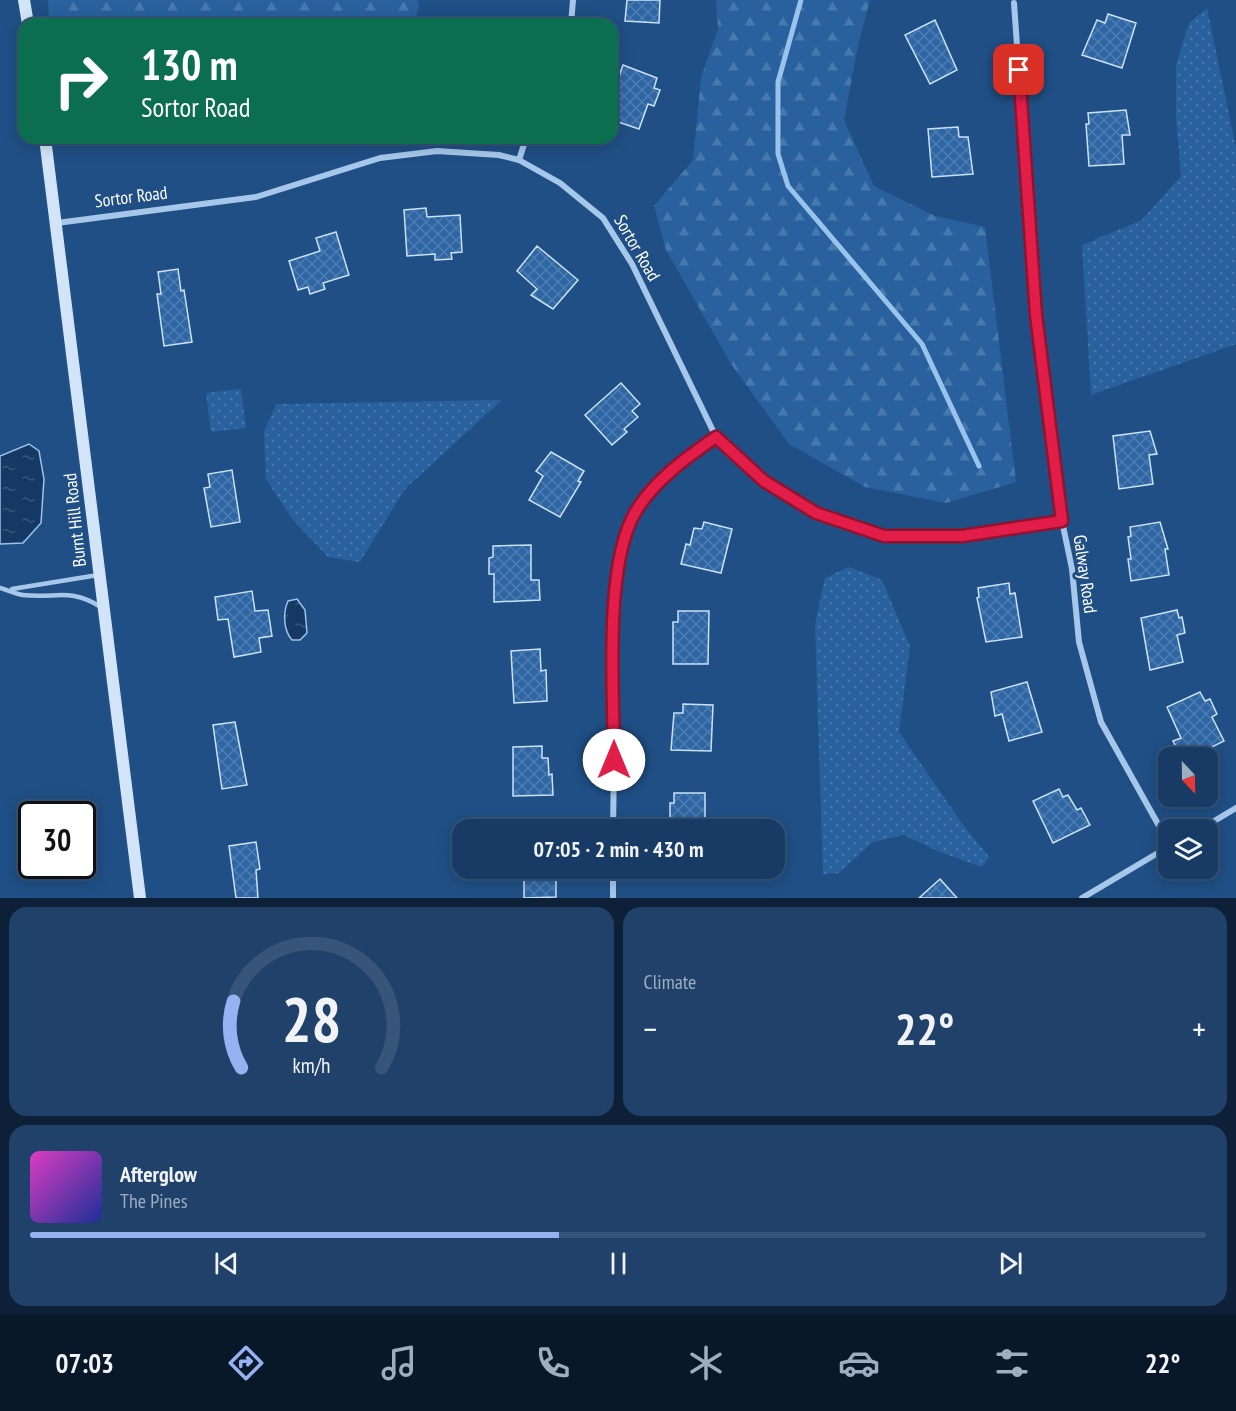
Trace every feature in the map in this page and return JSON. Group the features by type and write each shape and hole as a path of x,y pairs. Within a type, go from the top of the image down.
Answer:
{"street":[{"path":"24,0 27,18"},
{"path":"572,18 573,0"},
{"name":"Galway Road","path":"1014,3 1036,315 1062,521 1072,569 1079,642 1101,722 1158,827"},
{"name":"Burnt Hill Road","path":"46,144 140,898"},
{"path":"519,160 524,144"},
{"name":"Sortor Road","path":"57,223 256,197 380,159 437,151 499,155 519,160 560,183 603,218 632,264 716,437 764,481 816,513 884,536 962,536 1062,521"},
{"path":"614,819 616,566 635,512 657,485 716,437"},
{"path":"1217,819 1236,808"},
{"path":"1082,898 1158,851"},
{"path":"613,879 613,898"}],"lane":[{"path":"9,590 99,575"},
{"path":"0,588 22,595 63,593 85,596 103,608"}],"green space":[{"path":"48,0 418,0 419,6 416,18 49,18"},
{"path":"716,0 870,0 857,50 844,120 874,186 935,216 985,227 1016,482 946,503 865,487 789,444 731,364 666,250 654,206 693,160 701,77 718,29"},
{"path":"1207,8 1236,148 1236,344 1091,395 1082,245 1142,220 1181,176 1176,117 1176,65 1189,23"},
{"path":"241,389 246,428 211,432 206,393"},
{"path":"502,400 405,489 360,562 328,557 293,520 266,479 264,432 276,404"},
{"path":"849,567 882,580 910,646 899,732 964,826 989,857 982,867 940,852 904,835 873,842 839,873 823,874 815,624 825,578"}],"water":[{"path":"29,444 39,451 44,479 41,523 23,543 0,544 0,456"},
{"path":"297,599 305,610 307,633 300,640 292,640 285,626 285,610 288,601"}],"building":[{"path":"627,0 660,0 659,23 625,21"},
{"path":"1108,14 1136,23 1122,68 1082,55 1097,20 1105,23"},
{"path":"935,20 957,70 930,84 905,35"},
{"path":"623,65 657,78 654,88 660,90 654,106 648,104 639,129 618,122 618,79"},
{"path":"1126,110 1130,135 1122,135 1124,164 1089,166 1086,124 1089,124 1088,113"},
{"path":"958,127 959,137 968,137 973,174 932,177 928,129"},
{"path":"426,208 427,217 460,215 462,252 451,253 452,259 435,260 435,254 407,256 404,210"},
{"path":"336,232 349,275 323,283 325,289 310,294 308,287 298,290 289,261 320,251 316,238"},
{"path":"537,246 578,280 553,309 531,295 537,289 517,271"},
{"path":"178,269 181,291 184,290 192,342 164,346 157,294 161,294 158,272"},
{"path":"621,383 640,404 632,411 638,417 624,429 627,432 612,445 585,415"},
{"path":"1150,431 1157,454 1149,455 1153,484 1119,489 1113,436"},
{"path":"551,452 584,471 578,481 581,482 560,517 529,500 543,476 536,471"},
{"path":"232,470 240,522 211,527 204,488 210,487 208,474"},
{"path":"704,522 732,529 721,573 681,564 686,544 690,545 694,528 702,529"},
{"path":"1160,522 1168,549 1165,549 1169,575 1131,581 1128,559 1131,559 1128,537 1131,536 1130,527"},
{"path":"531,545 531,580 539,580 540,600 494,602 494,574 489,574 489,558 493,557 493,546"},
{"path":"1009,583 1010,594 1015,593 1022,637 986,642 977,598 979,597 978,588"},
{"path":"252,591 255,611 268,610 272,636 259,638 261,652 234,657 228,619 218,620 215,597"},
{"path":"1177,610 1179,618 1182,617 1185,633 1177,635 1183,662 1150,670 1141,618"},
{"path":"678,611 709,611 708,664 673,664 673,622 678,622"},
{"path":"540,649 541,671 546,670 547,701 514,703 511,651"},
{"path":"1027,682 1042,732 1009,741 1002,714 995,716 991,692"},
{"path":"1200,692 1205,701 1210,699 1217,714 1212,717 1224,741 1212,747 1176,747 1173,741 1181,738 1167,707"},
{"path":"683,704 713,705 711,751 671,750 674,713 683,713"},
{"path":"235,722 247,785 222,789 213,725"},
{"path":"542,746 542,758 548,758 549,775 552,774 553,795 513,796 513,747"},
{"path":"1059,789 1063,797 1068,795 1077,810 1081,808 1090,825 1053,843 1033,801"},
{"path":"674,793 705,793 705,819 670,819 670,803 674,803"},
{"path":"256,842 260,869 256,870 258,898 236,898 229,846"},
{"path":"524,879 556,879 556,897 524,898"},
{"path":"940,879 957,898 919,898"}],"waterway":[{"path":"801,0 778,82 778,154 788,186 922,344 979,466"}],"route":[{"path":"614,760 616,566 635,512 657,485 716,437 764,481 816,513 884,536 962,536 1062,521 1036,315 1019,70"}]}
